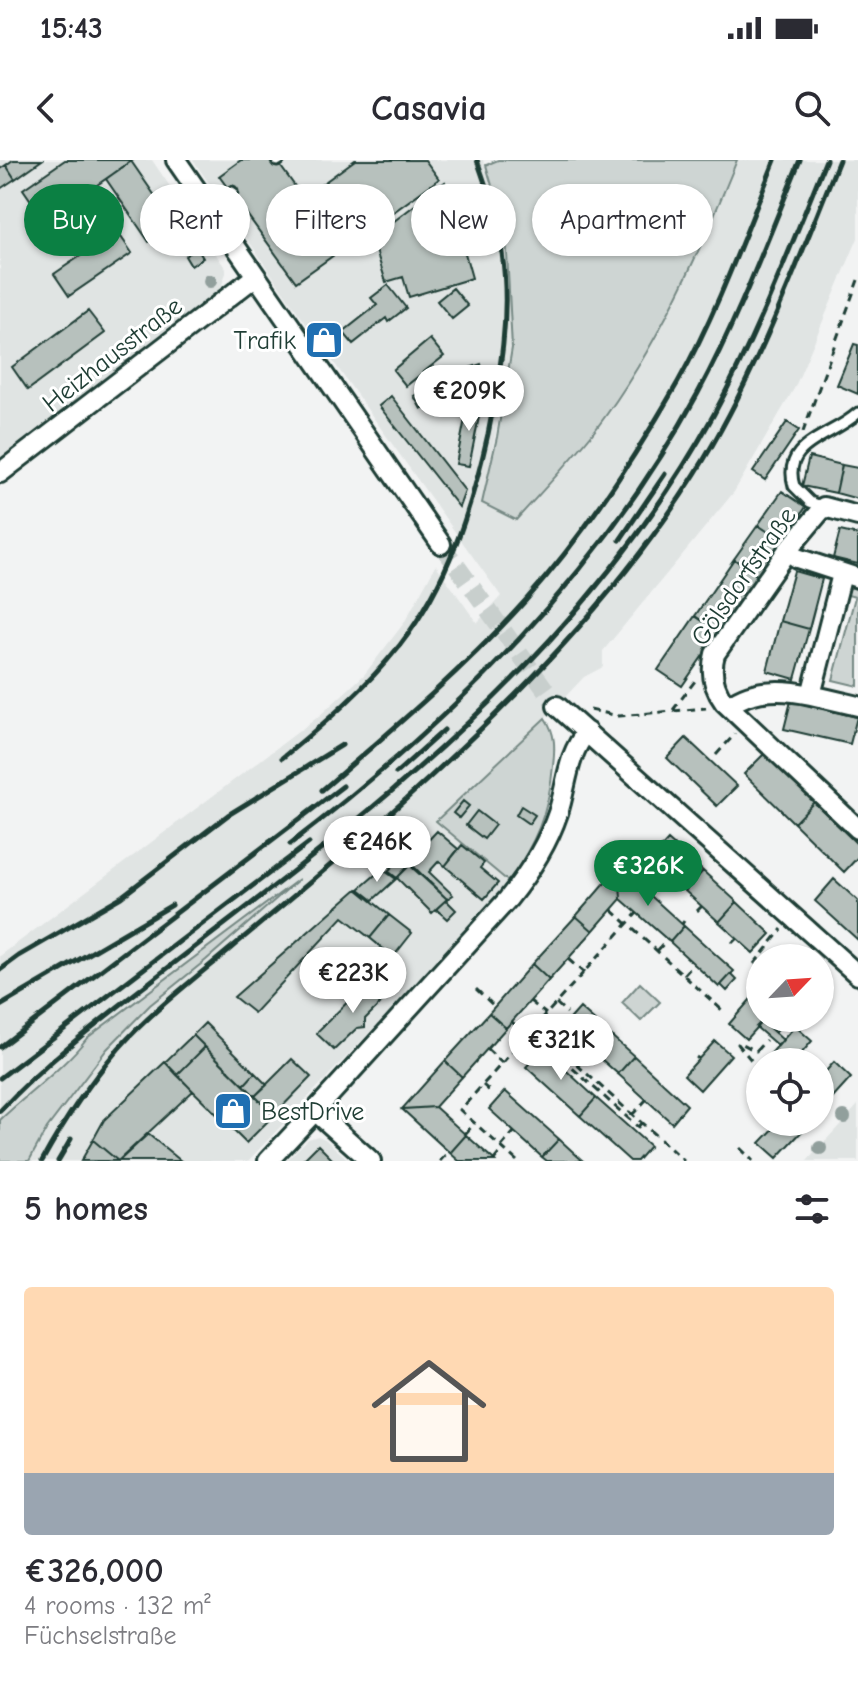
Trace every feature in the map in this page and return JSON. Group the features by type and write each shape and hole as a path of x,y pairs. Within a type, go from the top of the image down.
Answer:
{"street":[{"path":"176,160 192,184"},
{"path":"242,256 441,544"},
{"name":"Heizhausstraße","path":"0,473 256,276"},
{"name":"Gölsdorfstraße","path":"726,704 718,693 712,672 715,654 787,551 824,507 858,516"},
{"path":"787,551 850,576 811,695"},
{"path":"858,706 787,690 766,692 726,704 858,829"},
{"path":"557,706 858,975"},
{"path":"268,1161 527,875 557,815 575,745 587,732"},
{"path":"315,1111 371,1161"}],"lane":[{"path":"824,507 810,502 794,486 791,463 798,451 837,430 858,413"}],"path":[{"path":"798,451 807,416 858,280"},
{"path":"673,711 699,677 712,672"},
{"path":"583,712 587,710 619,716 726,704"},
{"path":"716,755 745,722"},
{"path":"663,881 668,875"},
{"path":"697,911 702,906"},
{"path":"612,910 723,1011"},
{"path":"517,1161 460,1110 637,913"},
{"path":"770,944 779,932"},
{"path":"732,943 737,938"},
{"path":"657,951 667,940"},
{"path":"568,959 584,973"},
{"path":"684,975 694,964"},
{"path":"476,989 494,1006"},
{"path":"530,1001 546,1014"},
{"path":"556,1003 567,1013"},
{"path":"512,1022 527,1036"},
{"path":"533,1029 684,1161"},
{"path":"759,1048 766,1040"},
{"path":"746,1054 739,1042 750,1048"},
{"path":"487,1049 502,1063"},
{"path":"569,1073 589,1049"},
{"path":"483,1085 493,1094"},
{"path":"625,1124 646,1100"},
{"path":"465,1134 475,1123"},
{"path":"494,1160 514,1132"},
{"path":"740,1148 753,1161"},
{"path":"440,1161 449,1151"}],"shaded area":[{"path":"0,160 152,160 168,184 140,184 140,256 217,256 226,269 220,290 0,459"},
{"path":"193,160 483,160 490,184 411,184 411,256 507,256 512,348 482,503 515,520 595,430 660,328 696,256 713,256 713,218 737,160 858,160 858,238 795,387 734,492 603,651 603,667 584,677 529,735 436,821 509,882 485,910 248,1161 29,1161 47,1128 107,1049 150,1005 287,890 87,1038 78,1050 0,1120 0,956 318,717 364,675 404,623 436,565 477,623 501,596 250,243 250,184 209,184"},
{"path":"498,160 737,160 713,218 713,184 532,184 532,256 696,256 657,333 618,398 567,464 516,520 482,503 512,348 507,256 516,256 516,184 492,184 486,165"},
{"path":"858,584 858,686 833,680 855,597 844,594"},
{"path":"545,718 553,735 554,747 548,798 533,841 509,882 436,821"},
{"path":"299,879 150,1005 107,1049 47,1128 29,1161 0,1161 0,1120 57,1070 87,1038"},
{"path":"640,983 660,1002 641,1021 622,1003"},
{"path":"858,1105 858,1161 807,1161 830,1136 834,1136 834,1131"},
{"path":"318,1136 350,1161 286,1161 308,1139"}],"building":[{"path":"13,160 42,160 15,179 6,165"},
{"path":"65,160 133,160 98,184 30,184"},
{"path":"241,160 276,160 293,184 266,184 266,241 250,219 250,184 225,184 219,176"},
{"path":"355,160 425,160 439,179 432,184 411,184 411,199 395,211 395,184 322,184"},
{"path":"131,161 147,184 140,184 140,229 124,205 124,184 109,184 106,179"},
{"path":"6,165 15,179 0,189 0,169"},
{"path":"411,208 411,256 466,256 472,278 409,297 403,277 386,282 378,256 395,256 395,220"},
{"path":"124,241 132,253 69,296 54,274 80,256 124,256"},
{"path":"185,256 202,256 203,258 191,266"},
{"path":"277,256 333,256 296,282"},
{"path":"388,285 406,308 388,322 386,318 353,344 343,332 377,305 371,298"},
{"path":"453,288 468,306 452,319 437,301"},
{"path":"88,311 105,333 28,390 12,367"},
{"path":"325,324 337,341 325,349 314,333"},
{"path":"430,339 444,356 406,386 393,370"},
{"path":"854,344 858,345 858,394 837,385"},
{"path":"481,364 484,377 421,409 414,396 458,372"},
{"path":"391,396 465,491 459,507 379,406"},
{"path":"469,399 482,402 469,466 456,464"},
{"path":"787,422 799,430 765,480 753,472"},
{"path":"809,457 842,465 836,493 802,486"},
{"path":"842,465 858,468 858,499 836,493"},
{"path":"782,491 806,507 782,541 758,525"},
{"path":"758,525 782,541 758,576 734,559"},
{"path":"840,531 858,535 858,564 833,558"},
{"path":"734,559 758,576 719,632 695,616"},
{"path":"794,571 822,579 809,629 780,621"},
{"path":"695,616 719,632 682,686 658,670"},
{"path":"780,621 809,629 795,679 767,671"},
{"path":"791,701 857,717 850,744 784,729"},
{"path":"686,738 737,786 717,806 667,758"},
{"path":"764,754 814,802 794,823 744,774"},
{"path":"463,801 469,806 459,818 453,813"},
{"path":"814,802 858,845 858,857 844,872 794,823"},
{"path":"521,806 535,815 529,824 516,815"},
{"path":"477,811 495,825 484,839 466,825"},
{"path":"437,831 458,849 445,866 439,861 429,872 453,895 447,899 407,863"},
{"path":"668,840 703,871 685,891 651,859"},
{"path":"462,845 484,863 480,868 498,883 484,899 445,866"},
{"path":"402,857 410,864 397,878 388,871"},
{"path":"411,864 447,899 432,913 397,878"},
{"path":"619,867 621,899 593,931 576,916"},
{"path":"619,867 684,926 670,942 621,899"},
{"path":"382,869 396,879 373,900 359,889"},
{"path":"703,871 737,902 719,922 685,891"},
{"path":"834,879 858,901 858,940 815,901"},
{"path":"357,889 389,915 370,938 343,917 254,1013 234,997"},
{"path":"446,900 456,910 447,919 436,909"},
{"path":"737,902 771,934 762,944 746,944 746,947 719,922"},
{"path":"389,915 412,933 393,957 370,938"},
{"path":"576,916 593,931 549,980 532,964"},
{"path":"684,926 734,971 719,987 670,942"},
{"path":"532,964 549,980 506,1028 489,1013"},
{"path":"731,974 737,980 727,991 721,985"},
{"path":"370,980 389,995 365,1019 365,1027 357,1028 334,1050 317,1034 318,1031"},
{"path":"746,1005 746,1032 752,1032 746,1039 729,1024"},
{"path":"580,1008 634,1056 618,1074 564,1026"},
{"path":"489,1013 506,1028 462,1077 445,1061"},
{"path":"205,1023 255,1073 244,1085 193,1035"},
{"path":"762,1032 774,1032 783,1040 778,1046"},
{"path":"790,1032 802,1032 812,1041 806,1048 776,1048"},
{"path":"193,1035 205,1047 177,1075 165,1062"},
{"path":"715,1041 731,1055 700,1090 684,1075"},
{"path":"205,1047 274,1115 246,1143 177,1075"},
{"path":"543,1049 596,1098 580,1116 526,1067"},
{"path":"634,1056 687,1105 672,1123 618,1074"},
{"path":"292,1059 311,1077 274,1115 255,1096"},
{"path":"445,1061 462,1077 435,1107 402,1109"},
{"path":"165,1062 193,1091 118,1161 93,1140 104,1120"},
{"path":"834,1062 851,1078 834,1097"},
{"path":"255,1073 267,1085 255,1096 244,1085"},
{"path":"505,1091 559,1139 542,1157 489,1109"},
{"path":"596,1098 650,1146 637,1161 630,1161 580,1116"},
{"path":"435,1107 466,1135 450,1153 402,1109"},
{"path":"148,1134 181,1161 119,1161"},
{"path":"466,1135 495,1161 459,1161 450,1153"},
{"path":"767,1136 798,1136 777,1158 760,1143"},
{"path":"559,1139 583,1161 547,1161 542,1157"},
{"path":"93,1140 118,1161 81,1161"},
{"path":"318,1145 334,1161 302,1161"}],"tunnel":[{"path":"441,544 557,706"}],"railway":[{"path":"282,758 344,705 400,645 432,597 465,518 488,434 505,322 500,241 477,160"},
{"path":"322,790 478,650 548,575 608,495 692,355 730,272 775,160"},
{"path":"290,844 409,747 465,695 569,583 616,522 659,459 713,365 800,160"},
{"path":"0,1111 89,1030 399,785 451,739 550,640 638,532 678,475 714,414 760,320 826,160"},
{"path":"42,1161 87,1089 132,1034 445,763 561,647 632,563 695,474 737,399 774,320 839,160"},
{"path":"620,540 665,474"},
{"path":"396,773 444,730"},
{"path":"0,970 121,897 228,815 342,745"},
{"path":"0,1047 343,786"},
{"path":"0,1078 309,843"},
{"path":"0,1006 172,905"},
{"path":"58,1161 71,1139"}],"place":[{"name":"Trafik","path":"324,340"},
{"name":"BestDrive","path":"233,1111"}]}
